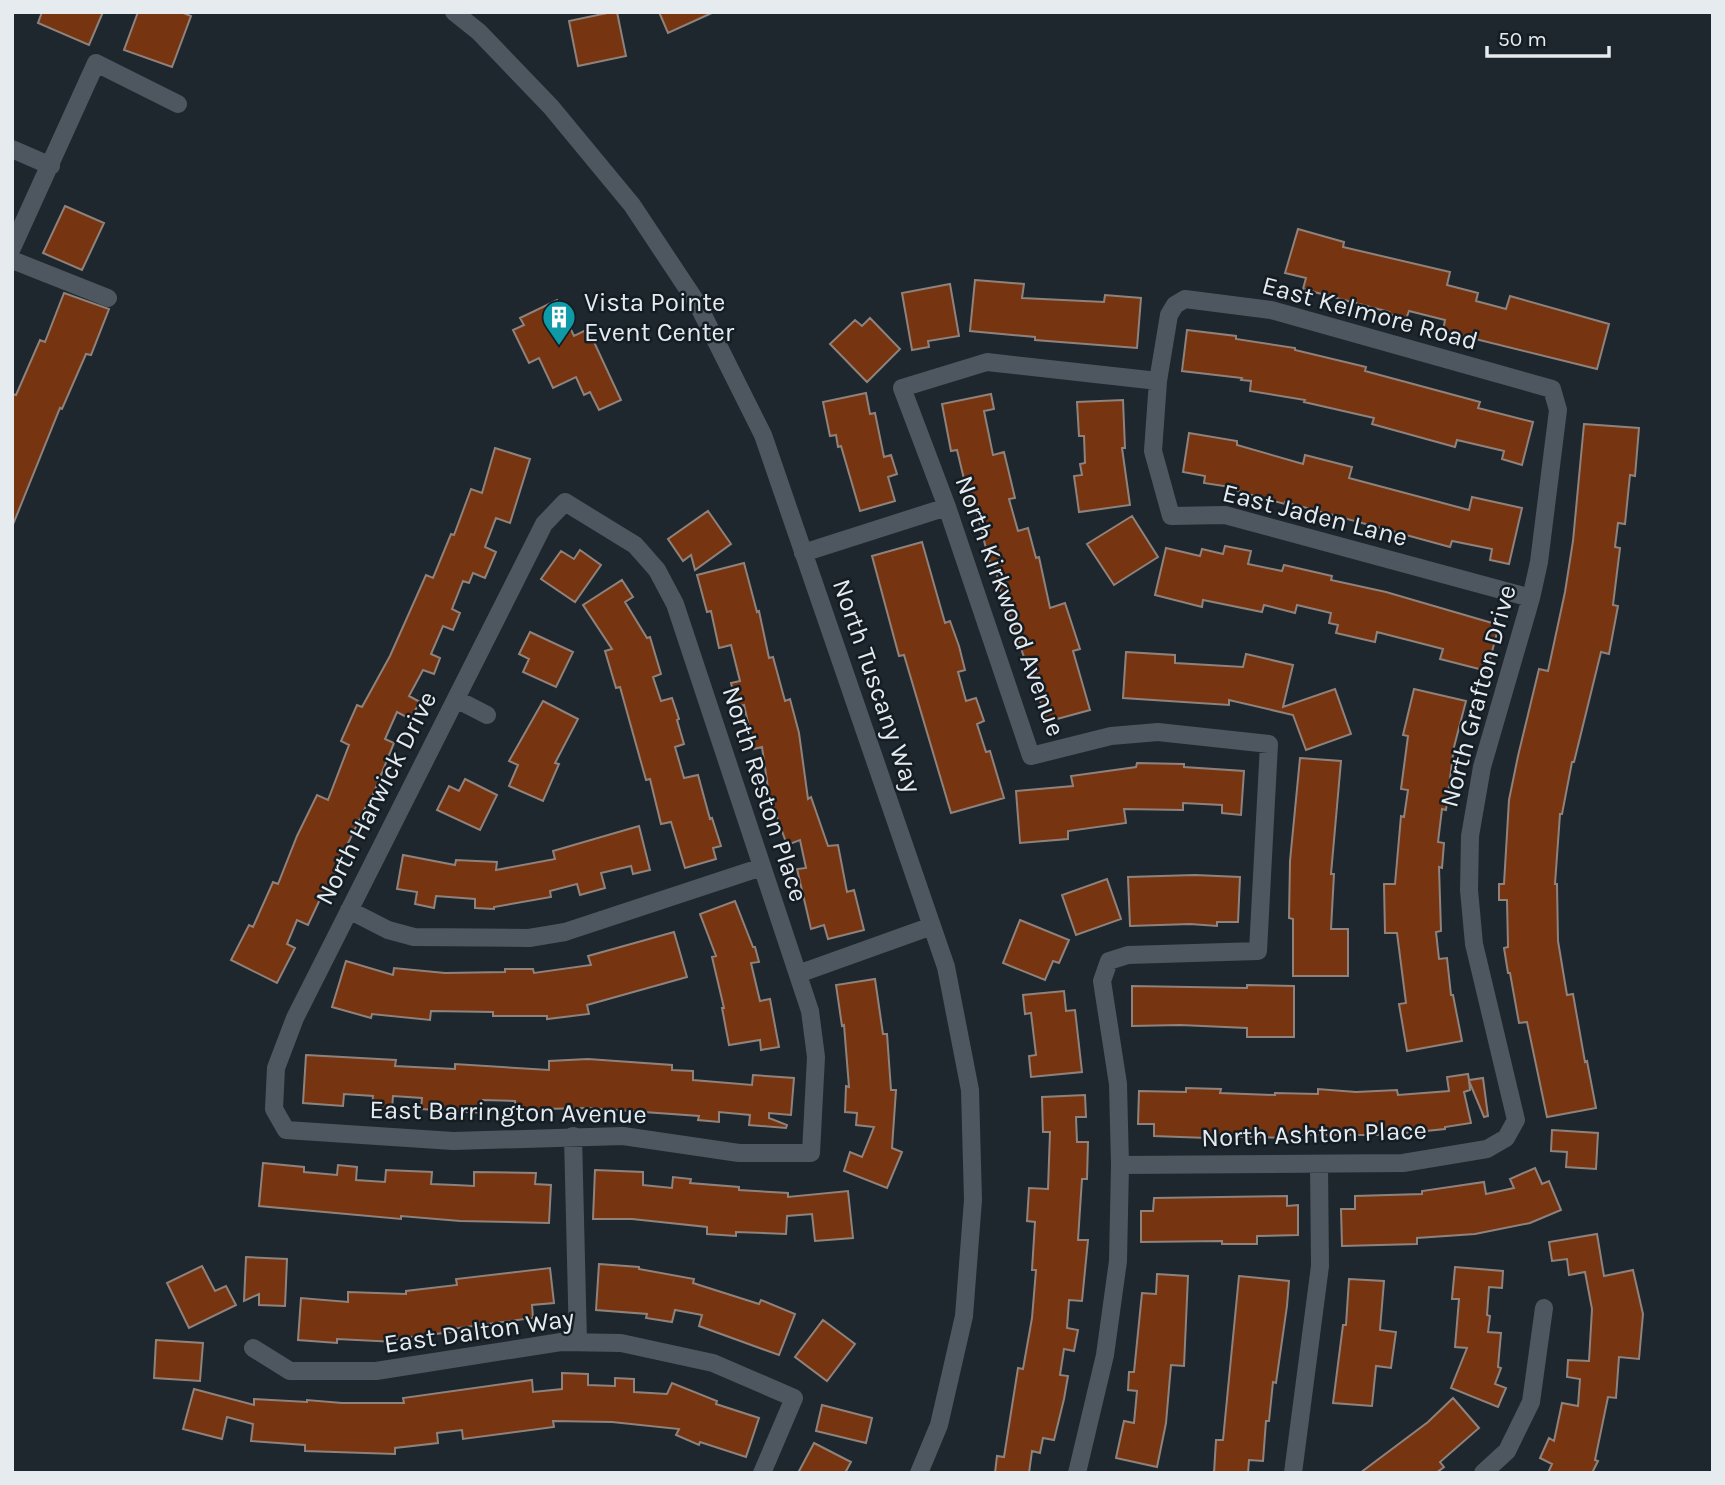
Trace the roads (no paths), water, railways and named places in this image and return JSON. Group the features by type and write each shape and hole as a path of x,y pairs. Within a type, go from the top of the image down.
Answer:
{"street":[{"name":"North Tuscany Way","path":"454,12 479,32 567,127 632,205 697,303 763,435 946,967 970,1090 973,1200 964,1316 939,1425 919,1473"},
{"path":"12,248 96,64 178,104"},
{"path":"13,150 51,166"},
{"path":"12,260 108,298"},
{"name":"East Kelmore Road","path":"1175,305 1185,299 1271,310 1552,388"},
{"name":"East Jaden Lane","path":"1175,305 1169,315 1158,381 1153,451 1171,516 1225,515 1531,598"},
{"name":"North Kirkwood Avenue","path":"1077,1473 1107,1342 1118,1261 1121,1165 1118,1084 1102,981 1109,961 1128,955 1258,951 1269,744 1158,732 1111,736 1031,756 947,507 902,388 987,362 1158,381"},
{"name":"North Grafton Drive","path":"1506,1138 1516,1120 1474,944 1469,890 1469,836 1482,767 1539,562 1558,410 1552,388"},
{"name":"North Harwick Drive","path":"286,1130 274,1110 275,1068 295,1018 544,524 565,502"},
{"name":"North Reston Place","path":"565,502 635,544 657,570 675,604 810,1011 816,1057 811,1153"},
{"path":"803,553 947,507"},
{"path":"456,699 487,715"},
{"path":"349,910 388,930 414,937 529,938 565,932 762,867"},
{"path":"798,974 932,926"},
{"name":"East Barrington Avenue","path":"286,1130 453,1141 624,1136 739,1153 811,1153"},
{"path":"573,1136 578,1342"},
{"name":"North Ashton Place","path":"1121,1165 1403,1163 1487,1149 1506,1138"},
{"path":"1293,1473 1320,1266 1319,1164"},
{"path":"1483,1473 1507,1451 1531,1402 1545,1308"},
{"name":"East Dalton Way","path":"253,1348 290,1371 376,1371 561,1342 621,1343 713,1363 794,1398 762,1473"}],"place":[{"name":"Vista Pointe Event Center","path":"559,347"}]}
